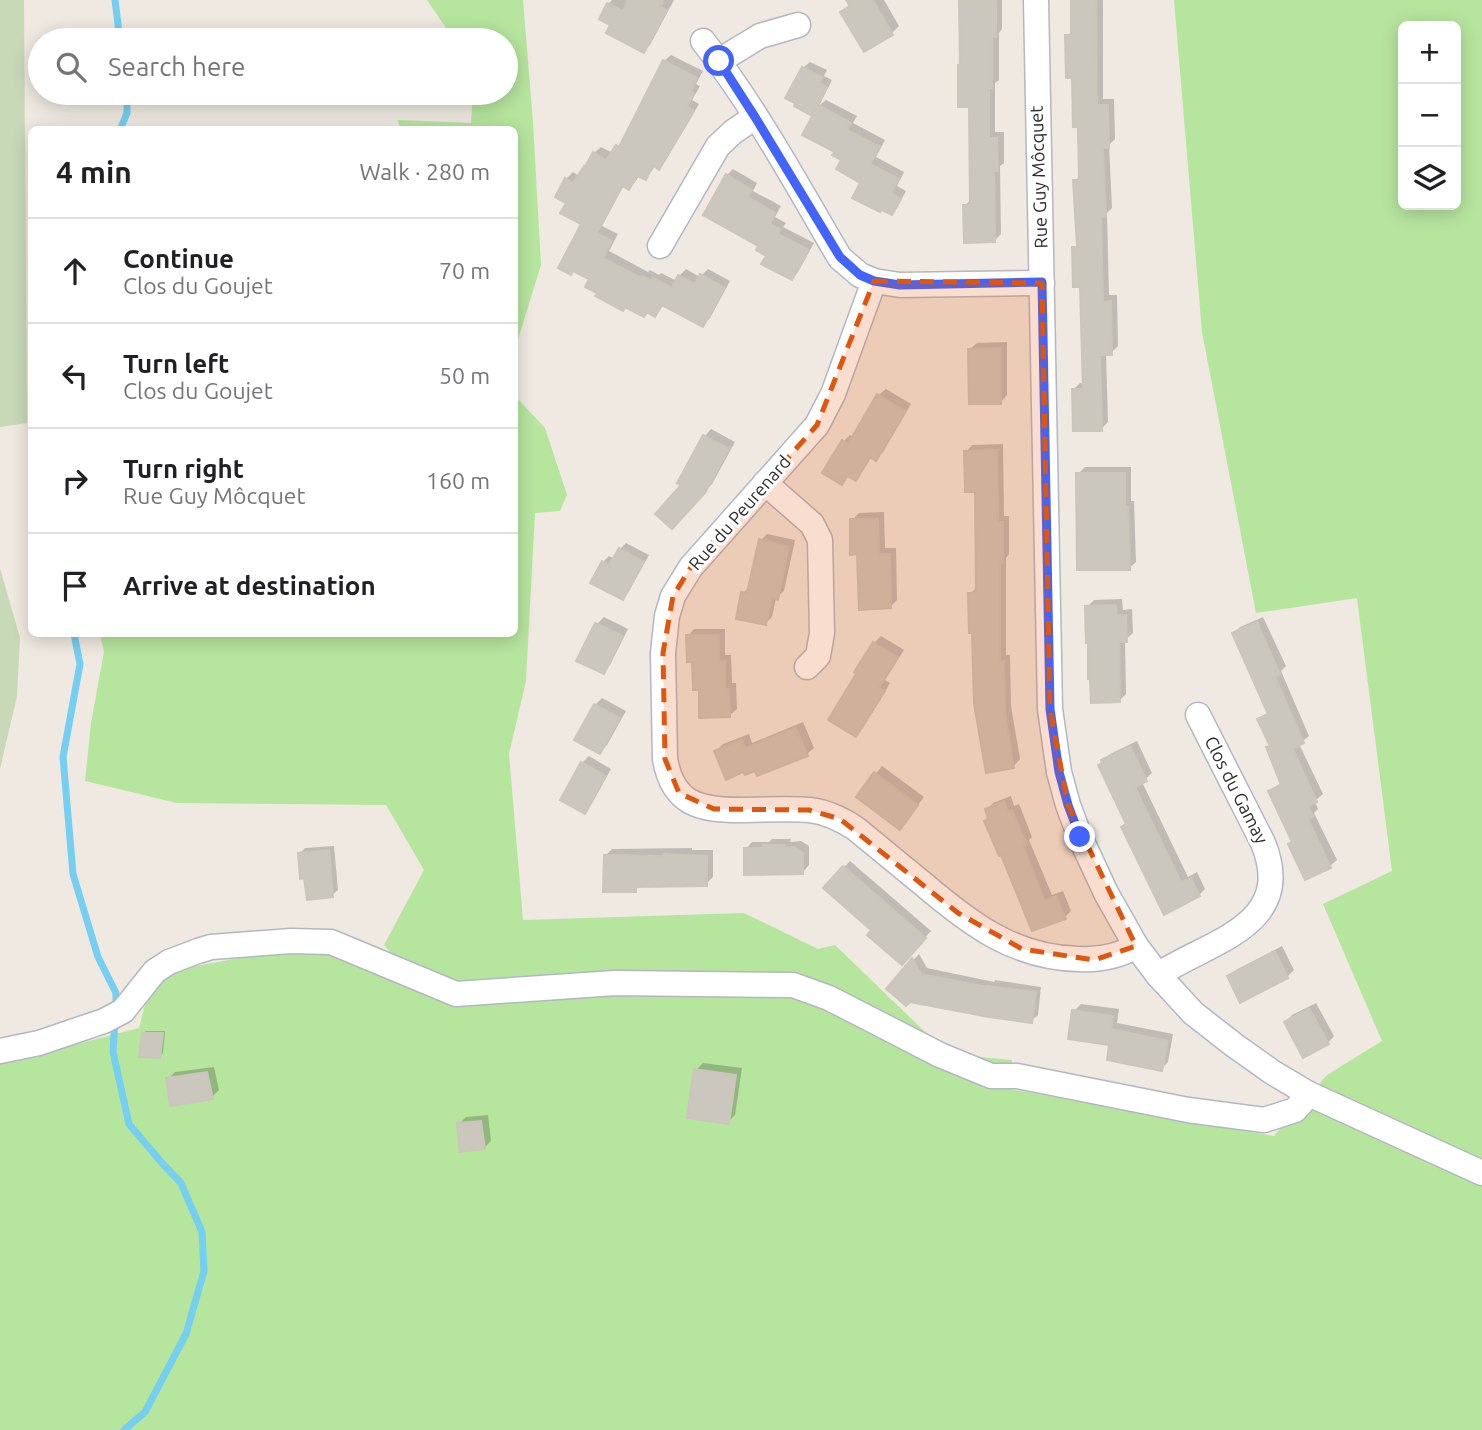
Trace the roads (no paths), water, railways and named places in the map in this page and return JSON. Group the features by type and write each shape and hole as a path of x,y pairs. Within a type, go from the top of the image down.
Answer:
{"street":[{"name":"Rue Guy Môcquet","path":"1035,0 1050,709 1059,772 1080,837 1106,893 1136,946 1193,1013 1272,1072 1309,1094 1482,1173"},
{"path":"719,61 760,36 798,25"},
{"path":"703,41 755,117 840,257 860,275 874,281 900,285 1042,282"},
{"path":"660,246 718,146 755,117"},
{"name":"Rue du Peurenard","path":"874,281 833,394 817,425 691,567 673,596 667,616 663,653 667,773 679,793 700,807 809,810 840,819 855,828 958,914 1001,940 1022,949 1044,956 1094,960 1112,957 1136,946"},
{"path":"765,483 813,524 820,540 822,634 818,656 807,667"},
{"name":"Clos du Gamay","path":"1158,975 1242,929 1262,908 1270,885 1268,855 1198,715"},
{"path":"0,1051 39,1043 104,1021 123,1011 155,971 169,962 198,951 212,947 291,941 331,942 456,994 615,983 793,985 829,998 940,1055 991,1076 1017,1076 1188,1111 1264,1120 1295,1110 1309,1094"}],"waterway":[{"path":"115,0 118,28"},
{"path":"122,126 127,105"},
{"path":"75,637 80,664 63,757 73,874 98,957 116,993 116,1008"},
{"path":"115,1020 113,1052 129,1124 181,1183 202,1232 204,1271 186,1334 145,1412 124,1430"}]}
